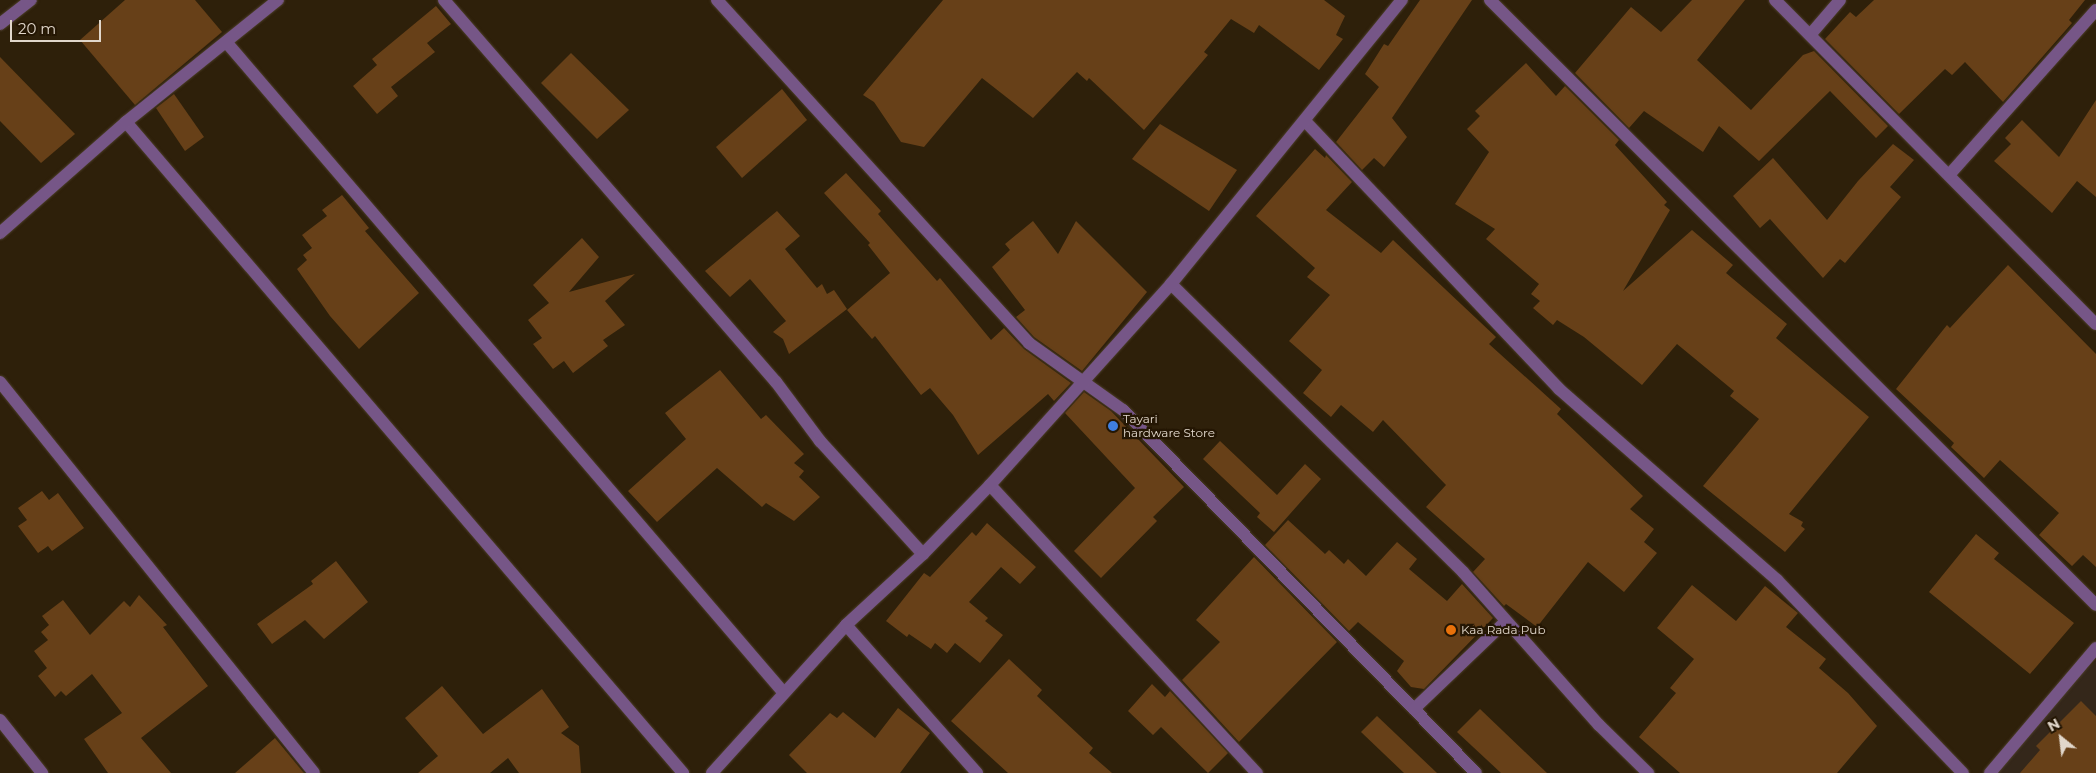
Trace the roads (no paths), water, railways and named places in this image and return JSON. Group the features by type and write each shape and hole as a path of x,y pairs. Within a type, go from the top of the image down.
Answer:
{"street":[{"path":"0,24 31,0"},
{"path":"0,233 126,122 227,43 278,0"},
{"path":"444,0 776,382 820,442 923,554"},
{"path":"717,0 1029,343 1084,380 1123,410 1476,773"},
{"path":"712,773 783,692 846,625 923,554 990,485 1171,284 1402,0"},
{"path":"1490,0 2096,605"},
{"path":"1775,0 2096,324"},
{"path":"1810,35 1840,0"},
{"path":"1949,176 2096,10"},
{"path":"227,43 783,692"},
{"path":"1305,121 1559,390 1777,580 1963,773"},
{"path":"126,122 683,773"},
{"path":"1171,284 1463,572 1599,725 1648,773"},
{"path":"0,382 314,773"},
{"path":"990,485 1257,773"},
{"path":"1414,709 1506,621"},
{"path":"846,625 977,773"},
{"path":"1990,773 2096,648"},
{"path":"0,720 42,773"}],"place":[{"name":"Tayari hardware Store","path":"1113,426"},
{"name":"Kaa Rada Pub","path":"1451,630"}]}
